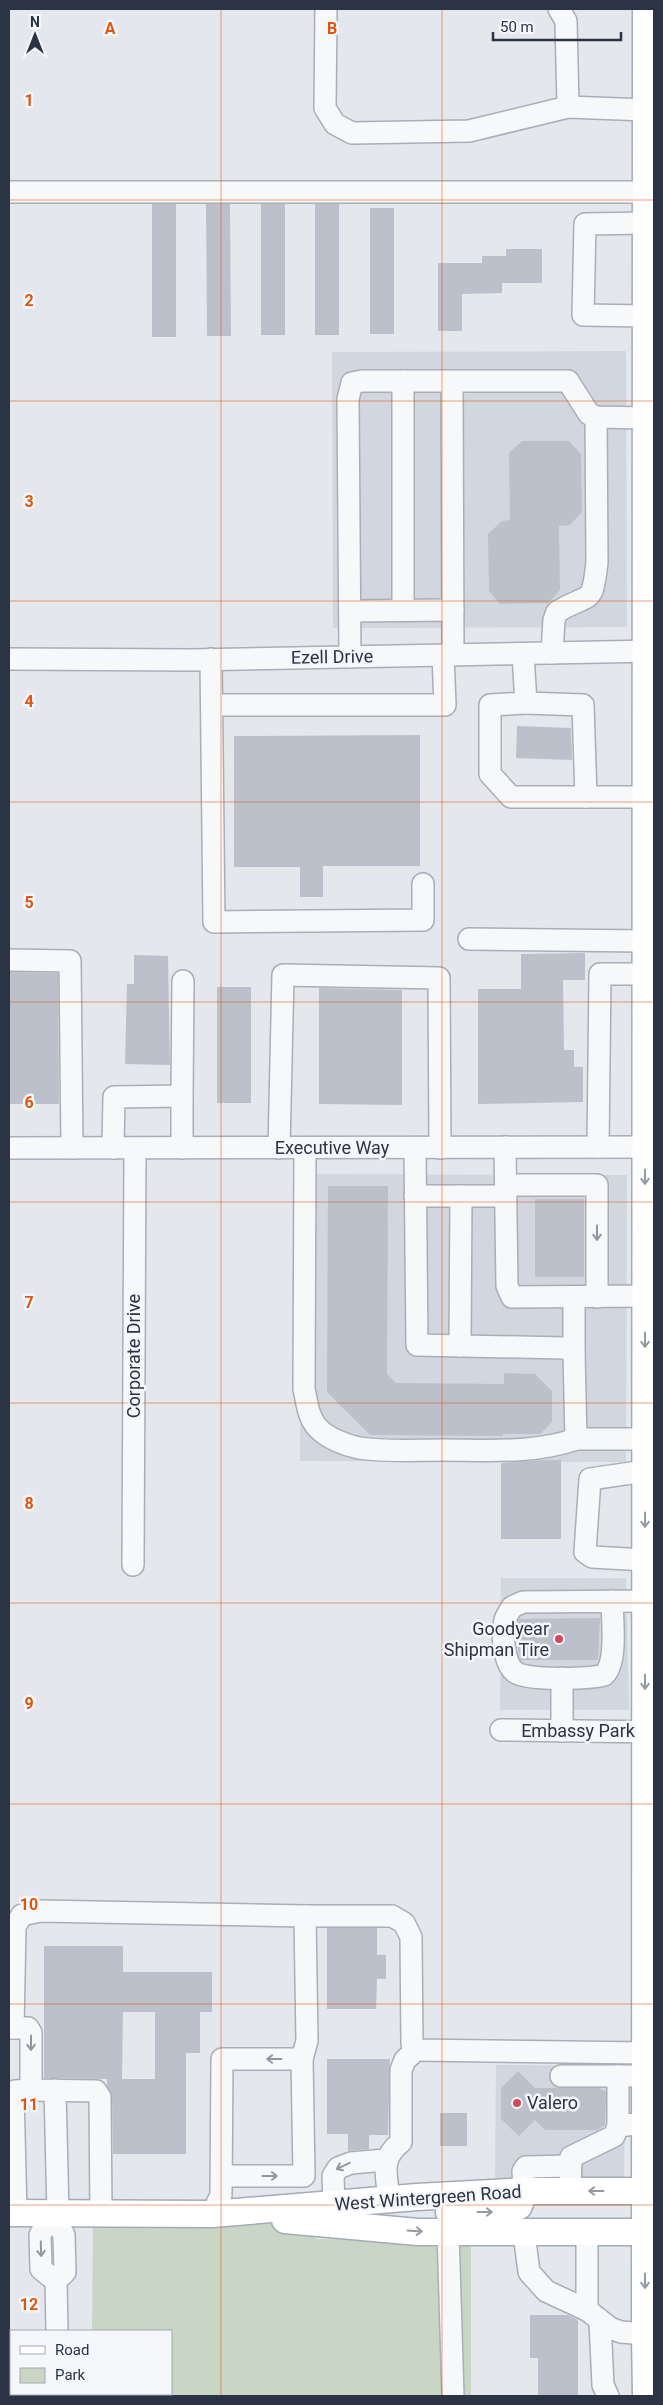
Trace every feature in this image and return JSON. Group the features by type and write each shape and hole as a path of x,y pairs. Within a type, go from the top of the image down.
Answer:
{"main road":[{"path":"646,9 646,316 650,417 650,651 646,798 646,974 650,1147 645,1296 645,1439 648,1475 645,1601 650,1731 650,1890 644,2123 649,2191 644,2334 646,2396"},
{"name":"West Wintergreen Road","path":"12,2213 212,2214 389,2199 524,2191 570,2179 649,2191"},
{"path":"279,2220 404,2212 510,2210 519,2206 524,2191"},
{"name":"West Wintergreen Road","path":"212,2214 418,2232 649,2232"}],"street":[{"path":"326,9 325,108 335,124 352,133 469,131 568,107 646,110"},
{"path":"559,9 566,21 568,107"},
{"path":"9,192 646,192"},
{"path":"646,223 585,224 583,315 646,316"},
{"path":"350,657 349,390 352,383 362,381 568,381 589,414 596,417 650,417"},
{"path":"403,381 403,610"},
{"path":"212,705 445,705 453,610 452,382"},
{"path":"552,653 554,620 557,612 585,600 592,594 594,585 596,562 596,417"},
{"path":"350,611 453,610"},
{"name":"Ezell Drive","path":"9,659 211,659 650,651"},
{"path":"523,654 526,704"},
{"path":"211,659 214,922 423,920 423,884"},
{"path":"586,797 583,705 490,705 490,774 510,797 646,798"},
{"path":"469,940 646,942"},
{"path":"9,960 70,961 72,1148"},
{"path":"598,1147 600,974 646,974"},
{"path":"279,1148 283,975 439,978 440,1148"},
{"path":"182,981 182,1148"},
{"path":"113,1148 114,1097 182,1096"},
{"path":"505,1147 507,1286 512,1298 645,1296"},
{"name":"Executive Way","path":"9,1148 650,1147"},
{"name":"Corporate Drive","path":"133,1565 135,1148"},
{"path":"305,1148 304,1389 310,1417 318,1429 343,1444 380,1449 523,1449 556,1446 576,1439 645,1439"},
{"path":"415,1148 417,1345 565,1348 574,1353"},
{"path":"416,1196 461,1196 506,1190 596,1184 596,1297"},
{"path":"460,1346 461,1196"},
{"path":"574,1297 576,1439"},
{"path":"645,1560 592,1557 585,1552 590,1479 648,1475"},
{"path":"612,1601 612,1648 608,1671 598,1677 547,1678 516,1674 508,1664 505,1651 504,1621 512,1607 523,1602 612,1601 645,1601"},
{"path":"562,1678 562,1731"},
{"name":"Embassy Park","path":"502,1730 650,1731"},
{"path":"31,2085 31,2033 28,2028 11,2028 14,1926 22,1915 40,1911 392,1916 404,1923 411,1937 412,2044 416,2050"},
{"path":"221,2176 304,2176 302,2059 307,2041 305,1916"},
{"path":"389,2199 385,2160 389,2152 401,2142 401,2070 405,2060 416,2050 645,2064"},
{"path":"212,2214 221,2196 222,2059 302,2059"},
{"path":"561,2076 618,2076 645,2064"},
{"path":"570,2179 571,2157 614,2136 618,2126 618,2076"},
{"path":"12,2213 13,2094 15,2091 31,2085 55,2090 96,2091 100,2097 101,2214"},
{"path":"55,2090 55,2213 40,2235 41,2269 56,2281 57,2330"},
{"path":"618,2126 644,2123"},
{"path":"334,2204 333,2176 338,2168 351,2163 385,2160"},
{"path":"448,2232 453,2396"},
{"path":"587,2232 594,2316 605,2391"},
{"path":"524,2233 529,2272 546,2291 621,2332 644,2334"}],"shaded area":[{"path":"626,351 627,627 333,628 332,352"},
{"path":"301,1174 627,1175 626,1462 300,1461"},
{"path":"501,1578 626,1578 629,1710 500,1710"},
{"path":"496,2065 625,2066 624,2183 495,2182"}],"green space":[{"path":"93,2222 317,2224 316,2239 471,2240 471,2396 92,2396 172,2395 172,2330 92,2330"}],"building":[{"path":"152,204 176,204 176,337 152,337"},
{"path":"206,204 230,204 231,336 207,336"},
{"path":"261,204 285,204 285,335 261,335"},
{"path":"315,204 339,204 339,335 315,335"},
{"path":"370,208 394,208 394,334 370,334"},
{"path":"506,249 542,249 542,283 502,283 502,293 462,294 462,331 438,331 438,263 482,263 482,256 506,256"},
{"path":"522,441 569,441 581,454 582,512 570,525 559,526 560,590 548,603 500,604 489,591 488,534 502,521 510,520 509,453"},
{"path":"517,726 571,728 572,760 516,758"},
{"path":"420,735 420,866 323,866 323,897 300,897 300,867 234,867 234,736"},
{"path":"585,953 585,980 563,980 564,1050 574,1050 574,1067 583,1067 583,1102 478,1104 478,989 521,989 521,954"},
{"path":"134,955 168,956 170,1065 125,1064 127,984 134,984"},
{"path":"9,972 58,973 59,1104 9,1104"},
{"path":"217,987 251,987 251,1103 217,1103"},
{"path":"319,988 402,990 402,1105 319,1104"},
{"path":"328,1186 388,1186 387,1374 396,1383 504,1384 504,1373 535,1374 552,1391 552,1422 540,1434 503,1434 503,1436 370,1435 327,1392"},
{"path":"535,1199 584,1199 584,1277 535,1277"},
{"path":"561,1460 561,1539 501,1539 501,1463"},
{"name":"Goodyear Shipman Tire","path":"600,1618 598,1660 521,1660 517,1644 516,1627 519,1619"},
{"path":"327,1928 377,1928 377,1955 386,1955 386,1979 377,1979 376,2009 327,2009"},
{"path":"44,1946 123,1946 123,1972 212,1972 212,2012 200,2012 200,2053 186,2053 186,2154 113,2154 112,2097 107,2085 107,2079 44,2078","holes":["123,2012 155,2012 155,2079 122,2079"]},
{"path":"327,2059 390,2059 388,2135 369,2135 369,2149 348,2151 348,2134 327,2134"},
{"name":"Valero","path":"518,2071 535,2088 599,2088 606,2092 605,2125 597,2130 545,2130 535,2120 519,2136 501,2119 501,2088"},
{"path":"440,2113 467,2113 467,2146 440,2146"},
{"path":"530,2315 568,2315 578,2320 578,2396 538,2396 538,2358 530,2358"}],"place":[{"name":"Goodyear Shipman Tire","path":"559,1639"},
{"name":"Valero","path":"517,2103"}]}
